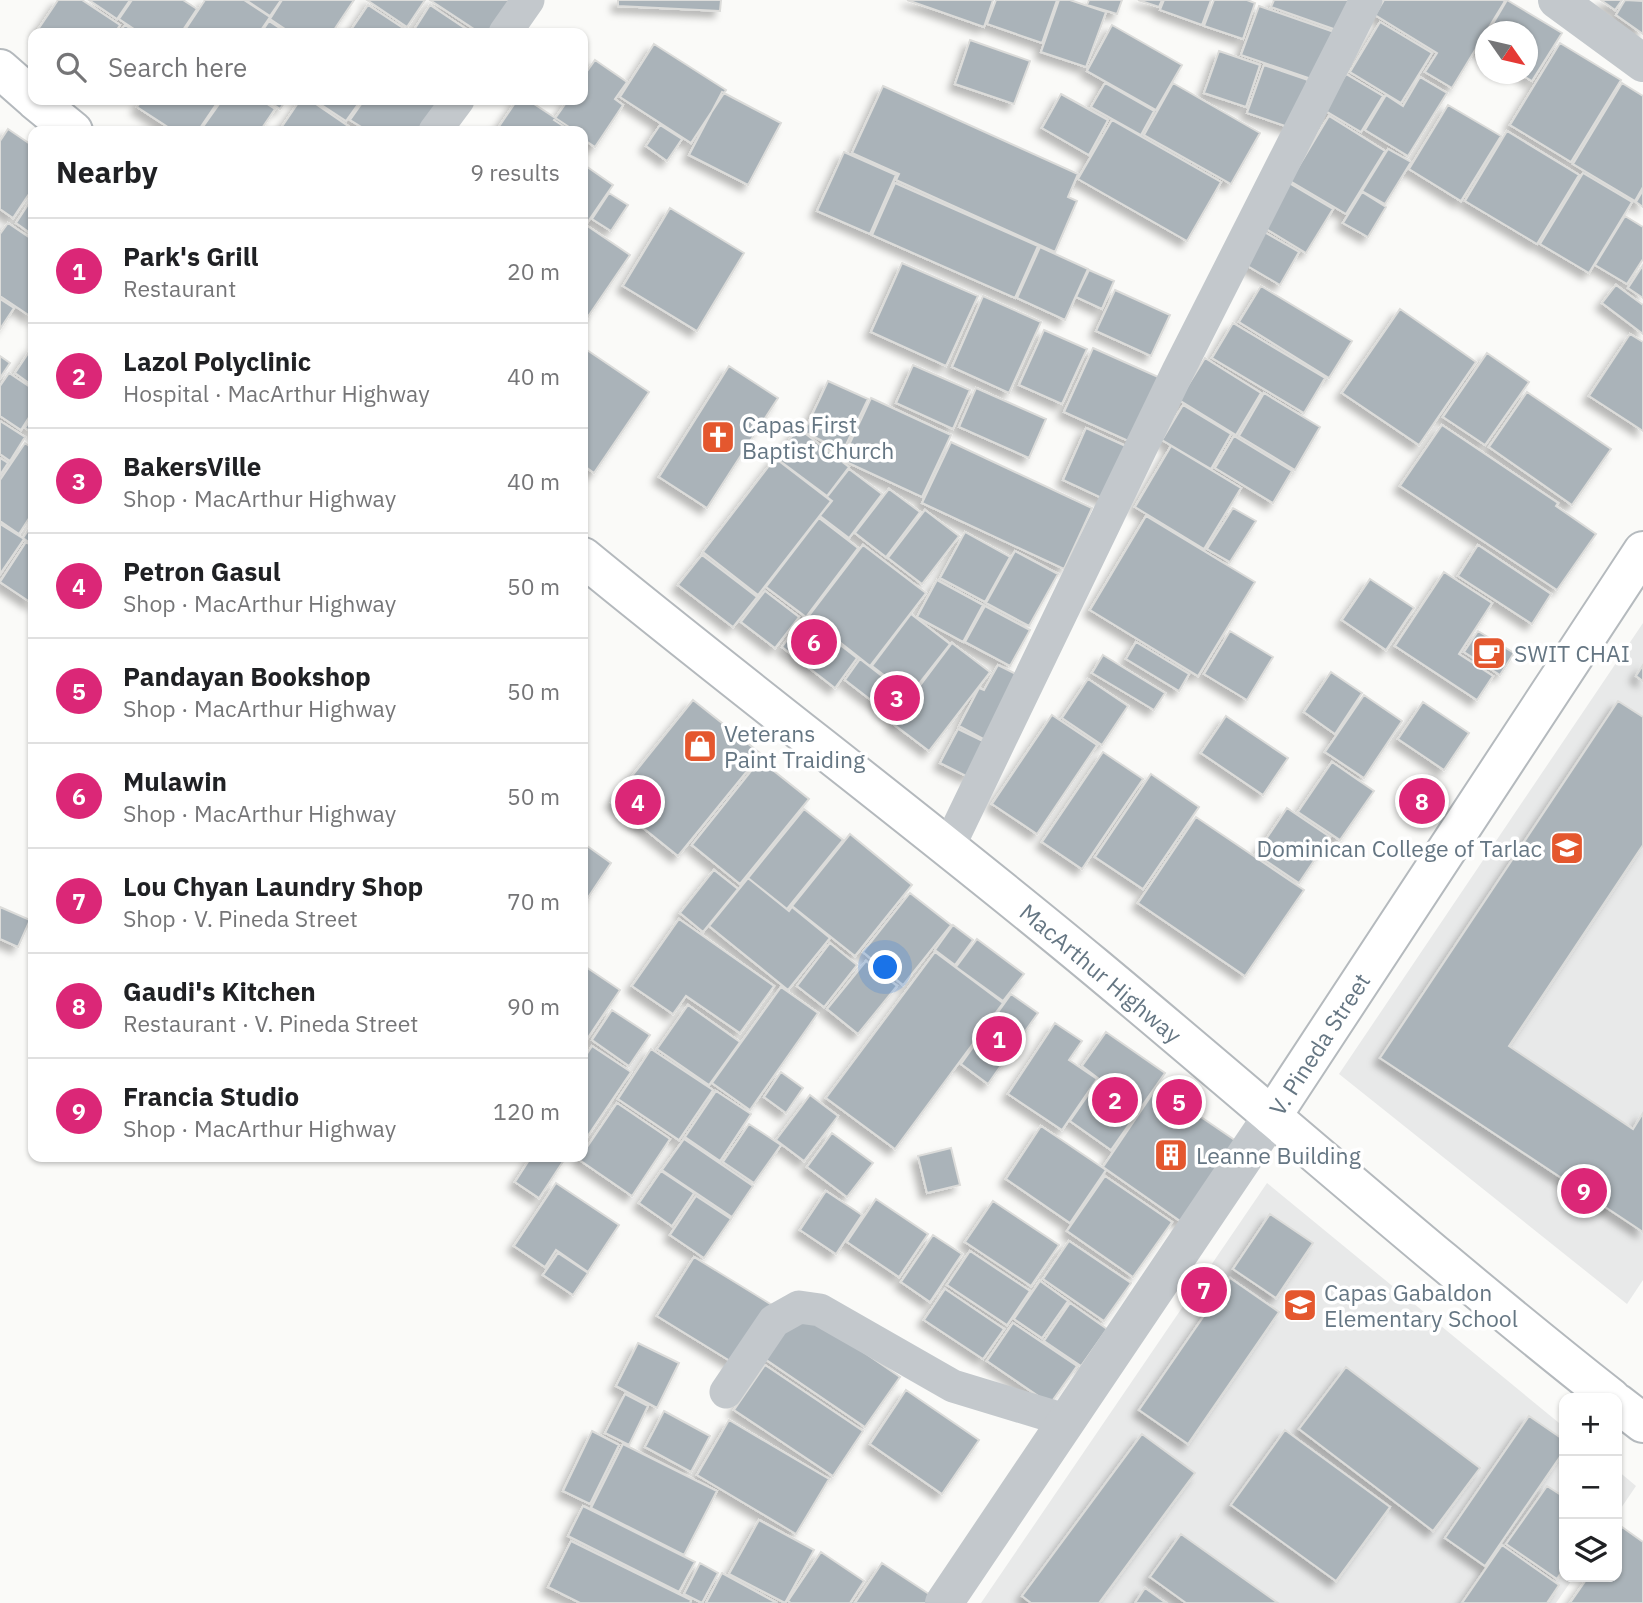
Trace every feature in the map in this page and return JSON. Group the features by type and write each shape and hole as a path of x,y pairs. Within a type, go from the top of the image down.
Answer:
{"main road":[{"path":"0,69 28,94"},
{"path":"41,105 67,126"},
{"name":"V. Pineda Street","path":"1272,1116 1643,551"},
{"name":"MacArthur Highway","path":"588,561 948,846 1491,1303 1605,1393"},
{"path":"1622,1407 1643,1423"}],"street":[{"path":"508,28 528,0"},
{"path":"948,846 1184,359 1366,0"},
{"path":"1557,0 1643,63"},
{"path":"439,126 454,105"},
{"name":"V. Pineda Street","path":"944,1603 1272,1116"},
{"path":"726,1392 775,1321 799,1307 820,1310 953,1386 1065,1420"}],"shaded area":[{"name":"Dominican College of Tarlac","path":"1643,623 1643,1280 1627,1304 1339,1074"},
{"name":"Capas Gabaldon Elementary School","path":"1267,1183 1559,1423 1559,1582 1571,1582 1556,1603 981,1603"},
{"path":"1622,1474 1636,1486 1622,1507"}],"building":[{"path":"58,0 82,0 120,25 118,28 39,28"},
{"path":"89,0 130,0 117,19"},
{"path":"132,0 183,0 197,9 184,28 132,28 119,19"},
{"path":"205,0 244,0 270,17 262,28 186,28"},
{"path":"246,0 281,0 270,16"},
{"path":"282,0 354,0 335,28 284,28 270,19"},
{"path":"367,0 425,0 407,27"},
{"path":"430,0 519,0 500,28 472,28"},
{"path":"618,0 721,0 720,11 618,6"},
{"path":"907,0 993,0 984,27"},
{"path":"996,0 1057,0 1042,43 987,24"},
{"path":"1059,0 1070,0 1106,12 1086,67 1041,52"},
{"path":"1089,0 1122,0 1117,14 1087,5"},
{"path":"1138,0 1162,0 1159,7"},
{"path":"1164,0 1211,0 1202,25 1160,10"},
{"path":"1214,0 1247,0 1255,3 1243,39 1204,26"},
{"path":"1274,0 1356,0 1345,33 1271,7"},
{"path":"1384,0 1505,1 1493,21 1475,21 1475,50 1452,88 1425,72 1437,53 1375,15"},
{"path":"1507,0 1562,33 1538,71 1538,21 1495,21"},
{"path":"1601,0 1622,0 1615,10"},
{"path":"1625,0 1643,1 1643,34 1616,15"},
{"path":"368,5 403,28 352,28"},
{"path":"430,5 464,28 415,28"},
{"path":"1259,6 1337,33 1320,82 1241,55"},
{"path":"269,21 280,28 264,28"},
{"path":"1380,22 1432,53 1401,103 1350,72"},
{"path":"1112,25 1182,65 1156,110 1087,71"},
{"path":"970,40 1030,61 1014,104 955,84"},
{"path":"1560,43 1621,80 1571,162 1510,125 1535,84 1538,84 1538,79"},
{"path":"654,44 726,90 691,143 620,97"},
{"path":"1219,51 1260,65 1246,107 1204,93"},
{"path":"595,60 627,82 615,99 623,105 595,147 588,142 588,126 563,126 554,120 564,105 588,105 588,70"},
{"path":"1264,65 1308,80 1291,128 1247,113"},
{"path":"1346,74 1383,96 1361,132 1324,110"},
{"path":"1420,77 1447,93 1408,156 1365,130 1386,95 1403,106"},
{"path":"1105,83 1154,111 1141,135 1091,107"},
{"path":"1173,83 1260,133 1231,184 1144,135"},
{"path":"1622,83 1643,96 1643,187 1635,201 1573,164"},
{"path":"883,86 1078,174 1068,197 1077,201 1055,252 896,180 899,174 852,153"},
{"path":"722,92 781,123 748,185 689,155"},
{"path":"1061,94 1108,120 1089,155 1042,128"},
{"path":"216,105 201,126 166,126 137,107"},
{"path":"218,105 269,105 275,109 263,126 204,126"},
{"path":"297,105 317,105 348,126 282,126"},
{"path":"322,105 357,105 346,121"},
{"path":"360,105 441,105 426,126 360,126 350,120"},
{"path":"514,105 536,105 567,126 499,126"},
{"path":"1448,105 1501,136 1461,201 1409,169"},
{"path":"1329,116 1385,151 1346,214 1290,181"},
{"path":"1112,120 1221,182 1187,241 1078,179"},
{"path":"660,125 682,139 667,161 646,146"},
{"path":"8,129 28,143 28,196 13,218 0,209 0,141"},
{"path":"1507,131 1579,175 1537,244 1465,201"},
{"path":"1388,149 1411,162 1385,204 1362,191"},
{"path":"844,152 896,175 870,234 817,211"},
{"path":"588,168 613,185 588,222"},
{"path":"1583,173 1632,202 1589,273 1540,244"},
{"path":"895,183 1038,246 1015,298 872,235"},
{"path":"1289,183 1333,209 1306,253 1263,227"},
{"path":"1643,190 1643,207 1636,202"},
{"path":"1362,192 1386,207 1368,237 1343,223"},
{"path":"609,193 628,205 611,231 592,219"},
{"path":"28,205 28,231 16,223"},
{"path":"670,208 744,253 697,331 623,286"},
{"path":"1625,216 1643,227 1643,259 1627,284 1595,265"},
{"path":"8,223 28,237 28,315 0,296 0,234"},
{"path":"588,226 630,255 588,317"},
{"path":"1259,229 1299,252 1280,285 1239,261"},
{"path":"1040,247 1088,269 1065,320 1017,298"},
{"path":"902,263 978,296 946,366 871,332"},
{"path":"1643,265 1643,298 1628,288"},
{"path":"1089,270 1114,281 1102,309 1076,297"},
{"path":"1616,285 1643,305 1643,334 1602,303"},
{"path":"1261,286 1352,341 1329,378 1239,322"},
{"path":"1115,290 1170,315 1151,356 1096,331"},
{"path":"983,296 1041,322 1009,393 952,367"},
{"path":"0,299 14,308 0,329"},
{"path":"1400,309 1476,362 1419,445 1342,393"},
{"path":"1233,323 1325,378 1304,413 1212,358"},
{"path":"1044,330 1087,349 1062,404 1019,385"},
{"path":"1630,334 1643,342 1643,431 1589,396"},
{"path":"1093,348 1165,380 1135,444 1064,412"},
{"path":"588,351 649,392 594,473 588,469"},
{"path":"1487,353 1529,382 1485,445 1443,417"},
{"path":"28,354 28,382 15,373"},
{"path":"0,356 10,363 0,378"},
{"path":"1205,358 1261,393 1236,435 1179,400"},
{"path":"913,365 970,390 953,429 896,403"},
{"name":"Capas First Baptist Church","path":"729,366 778,398 707,508 659,477"},
{"path":"9,373 28,386 28,419 21,430 0,416 0,386"},
{"path":"828,381 868,399 843,451 804,432"},
{"path":"976,388 1046,419 1029,458 959,427"},
{"path":"1527,392 1611,449 1572,505 1489,447"},
{"path":"1264,393 1320,427 1295,470 1239,436"},
{"path":"871,398 951,435 922,497 842,460"},
{"path":"1183,405 1231,434 1211,469 1162,440"},
{"path":"0,421 25,437 10,461 0,454"},
{"path":"1442,425 1558,503 1556,506 1596,534 1557,590 1400,486"},
{"path":"798,428 849,467 827,496 776,458"},
{"path":"1086,428 1130,448 1106,500 1063,480"},
{"path":"1234,436 1292,471 1273,503 1215,468"},
{"path":"951,442 1092,508 1064,569 922,503"},
{"path":"25,443 28,445 28,520 19,534 0,521 0,480"},
{"path":"1171,446 1241,488 1204,549 1135,507"},
{"path":"0,458 8,463 0,475"},
{"path":"775,458 831,501 758,595 703,552"},
{"path":"849,469 882,494 849,538 820,516 832,501 827,497"},
{"path":"889,489 920,512 886,557 855,533"},
{"path":"1233,508 1256,521 1230,562 1207,549"},
{"path":"925,510 959,536 922,584 888,558"},
{"path":"1146,516 1255,582 1198,676 1090,610"},
{"path":"819,518 858,548 806,617 766,587"},
{"path":"0,524 24,539 0,574"},
{"path":"965,532 1010,557 985,602 940,578"},
{"path":"26,542 28,601 0,582"},
{"path":"863,545 926,593 870,666 808,617"},
{"path":"1478,545 1551,594 1532,624 1458,576"},
{"path":"1015,551 1058,574 1029,626 986,603"},
{"path":"702,555 757,597 733,627 678,585"},
{"path":"1444,572 1492,603 1459,654 1493,676 1477,700 1395,646"},
{"path":"1370,579 1414,608 1386,650 1342,620"},
{"path":"937,580 983,605 963,642 917,617"},
{"path":"765,591 799,617 775,648 741,622"},
{"path":"985,606 1030,630 1010,666 965,642"},
{"path":"911,614 950,644 910,695 872,666"},
{"path":"804,617 857,658 835,688 782,647"},
{"path":"1230,631 1273,657 1247,700 1204,674"},
{"name":"SWIT CHAI","path":"1478,631 1514,653 1500,675 1464,652"},
{"path":"1136,642 1189,674 1179,691 1126,659"},
{"path":"952,643 990,672 929,751 892,723"},
{"path":"1103,655 1165,693 1154,710 1092,673"},
{"path":"860,659 909,697 893,717 845,680"},
{"path":"998,665 1022,677 987,741 959,726 979,688 984,690"},
{"path":"1643,665 1643,681 1636,676"},
{"path":"1331,672 1362,693 1335,734 1304,712"},
{"path":"1088,679 1128,706 1102,745 1062,718"},
{"path":"1364,695 1402,721 1364,778 1325,752"},
{"path":"693,700 761,754 678,856 611,802"},
{"path":"1618,701 1643,717 1643,845 1509,1046 1633,1129 1643,1113 1643,1232 1380,1058"},
{"path":"1423,702 1469,733 1444,770 1398,739"},
{"path":"1052,715 1097,745 1037,834 992,804"},
{"path":"1226,716 1288,758 1263,795 1201,753"},
{"path":"958,729 987,743 968,777 940,763"},
{"path":"1103,752 1143,779 1082,869 1042,842"},
{"path":"760,760 809,799 740,884 692,845"},
{"path":"1332,762 1374,791 1340,840 1298,812"},
{"path":"1151,774 1199,807 1143,889 1095,857"},
{"path":"1287,808 1330,837 1299,883 1256,854"},
{"path":"804,809 843,840 787,909 748,878"},
{"path":"1196,817 1304,890 1245,976 1138,903"},
{"path":"850,834 912,885 855,956 792,906"},
{"path":"588,847 611,863 588,898"},
{"path":"714,870 738,889 703,932 680,913"},
{"path":"748,878 789,911 792,907 830,938 788,990 709,926"},
{"path":"910,893 951,925 903,985 863,952"},
{"path":"0,907 28,919 18,947 0,939"},
{"path":"679,919 774,986 740,1033 686,996 673,1014 632,986"},
{"path":"953,925 973,940 955,965 935,950"},
{"path":"977,939 1024,974 1003,1001 956,967"},
{"path":"830,943 857,965 824,1007 797,986"},
{"path":"935,952 1003,1003 895,1149 826,1098"},
{"path":"866,961 897,986 858,1034 827,1009"},
{"path":"588,968 620,990 588,1038"},
{"path":"781,987 818,1013 750,1110 712,1083"},
{"path":"1011,994 1038,1013 988,1084 961,1064"},
{"path":"688,1005 740,1042 709,1085 657,1049"},
{"path":"612,1010 650,1035 629,1066 592,1040"},
{"path":"1055,1023 1082,1041 1069,1060 1097,1079 1062,1130 1008,1094"},
{"path":"1106,1032 1165,1073 1111,1150 1070,1121 1099,1079 1082,1066"},
{"path":"592,1046 631,1072 588,1136 588,1052"},
{"path":"651,1049 713,1090 679,1140 618,1099"},
{"path":"781,1072 803,1088 786,1113 764,1097"},
{"name":"Leanne Building","path":"1157,1087 1239,1143 1183,1223 1103,1167"},
{"path":"716,1091 751,1114 720,1161 685,1137"},
{"path":"810,1095 838,1116 804,1161 776,1140"},
{"path":"617,1103 670,1139 632,1196 582,1162 588,1162 588,1146"},
{"path":"749,1124 781,1145 754,1183 723,1162"},
{"path":"1041,1126 1106,1170 1070,1223 1006,1179"},
{"path":"832,1133 873,1163 847,1197 807,1167"},
{"path":"684,1139 753,1186 732,1217 662,1170"},
{"path":"951,1148 960,1185 927,1193 918,1156"},
{"path":"528,1162 563,1162 539,1198 515,1182"},
{"path":"661,1171 694,1193 672,1226 639,1203"},
{"path":"1105,1176 1172,1222 1133,1277 1067,1231"},
{"path":"556,1183 619,1225 588,1272 556,1250 545,1267 514,1246"},
{"path":"826,1191 862,1215 836,1254 800,1230"},
{"path":"696,1196 731,1219 704,1258 670,1235"},
{"path":"876,1199 928,1234 899,1277 847,1242"},
{"path":"993,1201 1059,1245 1031,1286 965,1242"},
{"path":"1270,1214 1313,1243 1276,1298 1233,1269"},
{"path":"933,1235 962,1254 930,1302 901,1282"},
{"path":"1069,1241 1131,1283 1104,1321 1043,1279"},
{"path":"970,1251 1030,1291 1007,1325 947,1285"},
{"path":"558,1253 588,1273 573,1295 543,1275"},
{"path":"694,1257 772,1305 735,1364 657,1316"},
{"path":"1230,1278 1279,1312 1188,1444 1139,1410"},
{"path":"1040,1281 1068,1301 1042,1338 1014,1319"},
{"path":"945,1289 1004,1329 983,1359 924,1320"},
{"path":"1070,1303 1107,1329 1081,1366 1044,1341"},
{"path":"799,1308 900,1377 865,1427 765,1359"},
{"path":"1013,1323 1077,1366 1050,1404 987,1361"},
{"path":"638,1343 679,1363 657,1408 616,1386"},
{"path":"765,1365 863,1431 833,1476 734,1410"},
{"path":"1346,1367 1480,1468 1433,1531 1299,1429"},
{"path":"906,1390 979,1440 942,1494 870,1444"},
{"path":"625,1394 648,1406 629,1445 605,1433"},
{"path":"664,1411 710,1436 691,1472 645,1447"},
{"path":"1529,1416 1559,1437 1559,1458 1485,1566 1445,1538"},
{"path":"729,1420 829,1479 796,1534 697,1475"},
{"path":"1285,1430 1390,1507 1336,1581 1231,1505"},
{"path":"592,1431 619,1445 590,1504 563,1491"},
{"path":"1142,1434 1195,1473 1099,1603 1031,1603 1022,1596"},
{"path":"623,1444 717,1491 684,1555 591,1508"},
{"path":"1547,1486 1559,1494 1557,1579 1506,1544"},
{"path":"583,1506 695,1562 679,1592 568,1536"},
{"path":"759,1520 814,1550 785,1603 729,1574"},
{"path":"1622,1527 1643,1542 1643,1603 1570,1603 1585,1582 1622,1582"},
{"path":"1181,1534 1278,1603 1186,1603 1150,1577"},
{"path":"571,1541 691,1600 690,1603 580,1603 548,1587"},
{"path":"1502,1545 1559,1585 1547,1603 1462,1603"},
{"path":"821,1552 864,1581 850,1603 791,1603 788,1601"},
{"path":"700,1563 718,1573 702,1603 684,1594"},
{"path":"882,1563 935,1598 932,1603 855,1603"},
{"path":"722,1573 777,1603 706,1603"},
{"path":"1145,1588 1166,1603 1135,1603"}],"place":[{"name":"Capas First Baptist Church","path":"718,437"},
{"name":"Mulawin","path":"814,642"},
{"name":"SWIT CHAI","path":"1489,653"},
{"name":"BakersVille","path":"897,698"},
{"name":"Veterans Paint Traiding","path":"700,746"},
{"name":"Gaudi's Kitchen","path":"1422,801"},
{"name":"Petron Gasul","path":"638,802"},
{"name":"Dominican College of Tarlac","path":"1567,848"},
{"name":"Park's Grill","path":"999,1039"},
{"name":"Lazol Polyclinic","path":"1115,1100"},
{"name":"Pandayan Bookshop","path":"1179,1102"},
{"name":"Leanne Building","path":"1171,1155"},
{"name":"Francia Studio","path":"1584,1191"},
{"name":"Lou Chyan Laundry Shop","path":"1204,1290"},
{"name":"Capas Gabaldon Elementary School","path":"1300,1305"}]}
